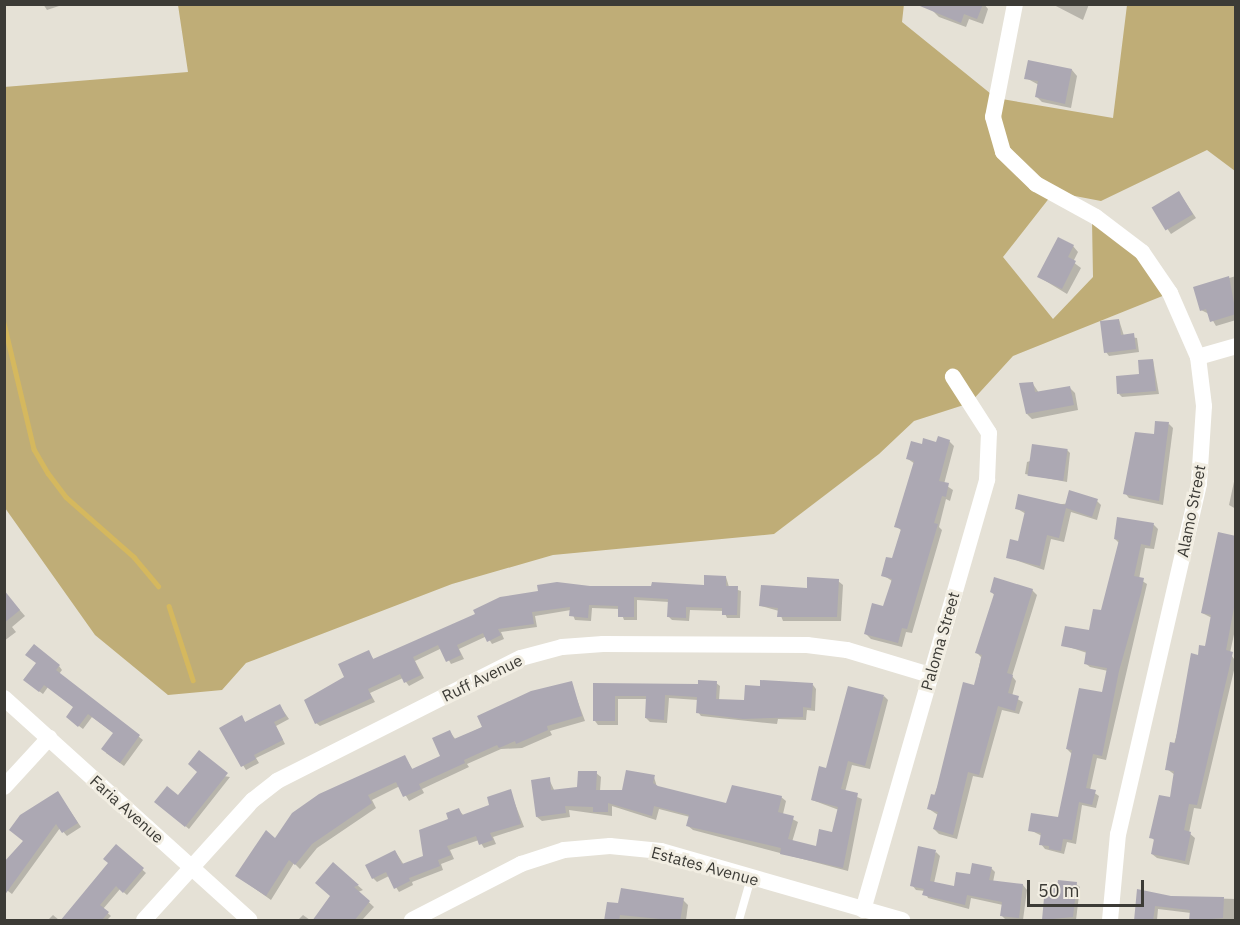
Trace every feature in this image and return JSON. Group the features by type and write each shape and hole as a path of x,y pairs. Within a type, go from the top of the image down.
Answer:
{"street":[{"name":"Alamo Street","path":"1015,4 993,117 1003,152 1036,184 1096,217 1142,252 1170,293 1198,357 1204,406 1199,484 1118,834 1110,921"},
{"path":"1198,357 1236,346"},
{"name":"Paloma Street","path":"862,915 987,480 988,433 954,377"},
{"name":"Ruff Avenue","path":"144,921 253,800 277,781 521,658 562,647 807,645 847,650 930,675"},
{"name":"Faria Avenue","path":"4,698 250,921"},
{"path":"4,787 49,738"},
{"name":"Estates Avenue","path":"412,921 521,864 588,847 661,851 862,915 902,921"}],"lane":[{"path":"739,921 751,878"}],"shaded area":[{"path":"904,4 902,22 996,98 1113,118 1127,5 1235,5 1235,171 1207,150 1101,201 1054,192 1003,257 1053,319 1093,277 1092,221 1142,252 1170,293 1013,356 970,403 914,421 879,454 774,534 553,555 452,584 246,663 222,690 168,695 95,635 5,508 4,87 188,72 178,5"}],"building":[{"path":"915,4 983,4 977,19 964,14 961,23"},
{"path":"1028,60 1072,69 1065,104 1035,97 1038,81 1024,79"},
{"path":"1179,191 1193,214 1165,231 1152,207"},
{"path":"1058,237 1074,245 1068,257 1076,261 1062,289 1037,277"},
{"path":"1229,276 1236,314 1210,322 1206,309 1200,311 1193,287"},
{"path":"1119,319 1121,335 1134,333 1136,349 1104,353 1100,321"},
{"path":"1153,359 1156,391 1117,394 1116,376 1139,374 1138,360"},
{"path":"1033,382 1035,392 1070,386 1074,405 1026,414 1019,383"},
{"path":"1155,421 1169,422 1159,501 1123,494 1135,432 1154,434"},
{"path":"938,436 950,440 939,481 949,483 946,497 942,496 934,523 938,524 907,629 902,628 898,643 864,634 872,603 883,606 892,579 881,576 886,557 892,558 901,529 894,527 914,461 906,459 911,441 922,444 923,438 936,442"},
{"path":"1032,444 1068,449 1063,481 1028,476"},
{"path":"1069,490 1098,499 1092,517 1066,508 1059,538 1047,535 1040,566 1006,558 1010,539 1018,541 1025,511 1015,509 1018,494 1065,505"},
{"path":"1117,517 1154,523 1150,546 1141,544 1134,576 1144,578 1141,593 1119,671 1102,756 1093,754 1086,788 1096,790 1092,805 1079,802 1072,840 1063,839 1061,851 1049,849 1049,846 1039,845 1041,833 1028,831 1031,813 1058,817 1072,750 1066,749 1079,688 1102,692 1107,668 1084,664 1086,651 1061,646 1065,626 1089,630 1093,609 1101,610 1119,540 1114,539"},
{"path":"1218,532 1236,536 1236,597 1226,650 1233,652 1197,805 1189,804 1184,830 1191,832 1185,861 1151,854 1154,839 1149,838 1159,795 1170,797 1174,771 1165,770 1170,742 1175,743 1191,653 1198,655 1199,645 1205,646 1211,615 1201,613"},
{"path":"704,575 726,576 726,586 738,586 737,615 722,615 722,608 686,607 686,618 667,617 668,599 634,597 634,617 618,617 618,606 589,605 588,618 569,616 570,607 532,612 534,624 498,629 501,635 487,642 483,633 457,645 461,655 446,662 438,645 413,657 421,675 404,683 400,674 368,689 372,698 315,724 304,700 344,677 338,664 369,650 373,659 475,614 473,610 500,597 538,591 537,585 557,582 590,586 651,586 652,582 704,585"},
{"path":"807,577 839,579 837,617 777,617 778,608 759,606 761,585 807,588"},
{"path":"994,577 1033,589 1007,673 1013,675 1008,693 1019,696 1015,711 998,706 979,775 968,772 953,835 933,829 938,812 927,809 931,794 935,795 963,682 974,685 982,655 975,653 994,594 990,592"},
{"path":"4,590 20,610 4,623"},
{"path":"34,644 60,665 56,670 140,735 120,763 101,749 113,733 88,714 78,727 66,717 73,707 44,685 39,692 23,680 36,663 25,655"},
{"path":"698,680 717,681 716,699 744,700 745,685 760,686 760,680 813,683 811,708 803,707 803,717 743,719 696,713 697,697 665,695 664,720 645,718 646,696 615,696 615,721 593,721 593,683 698,684"},
{"path":"572,681 582,716 547,726 548,730 516,744 515,741 499,748 497,745 419,784 421,789 403,797 396,782 368,795 372,803 312,844 295,865 289,860 266,896 235,876 266,830 275,838 292,813 319,794 405,755 412,769 440,756 432,738 450,730 454,739 482,727 477,716 531,691"},
{"path":"848,686 884,695 865,766 848,761 841,789 858,793 843,868 780,854 781,848 686,826 689,815 654,806 652,816 608,803 608,812 593,812 593,807 565,806 566,813 536,817 531,780 550,777 551,790 577,787 578,771 597,771 596,790 622,790 626,770 655,775 653,783 658,786 726,803 732,785 782,796 778,812 794,816 788,839 816,846 819,829 832,832 838,807 811,800 819,766 826,768"},
{"path":"280,704 286,716 274,722 283,740 254,755 256,759 241,767 219,728 242,715 245,722"},
{"path":"199,750 228,773 185,827 154,802 167,786 178,795 197,772 188,764"},
{"path":"511,789 521,824 490,833 493,840 479,845 476,836 447,846 451,855 438,860 440,866 409,878 410,881 394,889 386,872 372,879 365,865 395,850 402,864 423,856 419,830 448,819 446,813 459,808 462,815 489,805 487,797"},
{"path":"58,791 78,823 62,833 56,824 4,896 4,862 23,841 9,830 20,815"},
{"path":"116,844 144,868 123,893 116,886 100,905 109,912 101,921 60,921 108,863 103,859"},
{"path":"918,846 936,850 930,881 954,886 956,872 970,874 972,863 992,867 989,880 1023,884 1019,918 1000,916 1002,902 967,895 965,905 922,895 924,889 910,886"},
{"path":"333,862 359,885 354,887 370,901 354,921 312,921 330,896 315,883"},
{"path":"1058,880 1077,882 1073,917 1042,920 1045,887 1057,888"},
{"path":"621,888 684,898 680,921 620,915 619,921 604,921 607,902 618,903"},
{"path":"1137,889 1171,896 1224,897 1223,918 1189,921 1190,910 1155,906 1153,921 1134,921"}],"waterway":[{"path":"4,323 34,449 48,473 66,497 134,557 158,586"},
{"path":"169,606 193,680"}]}
